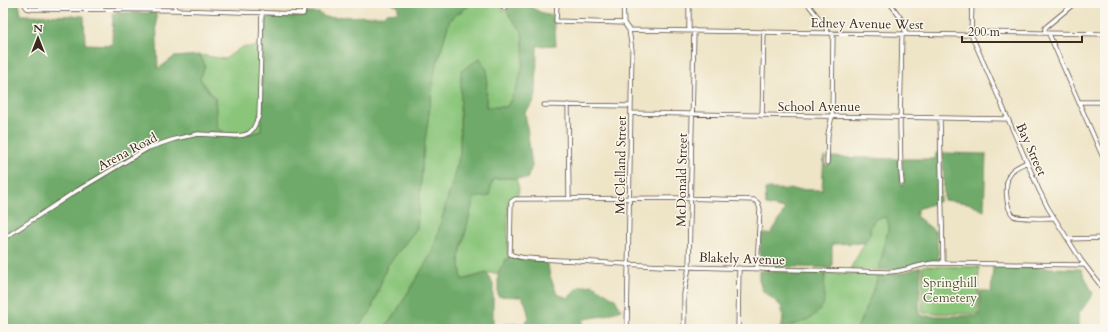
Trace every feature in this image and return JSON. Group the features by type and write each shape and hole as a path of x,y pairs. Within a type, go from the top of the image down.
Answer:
{"street":[{"path":"24,3 27,8 175,10 303,14 306,3"},
{"path":"175,3 175,10"},
{"path":"504,8 505,3"},
{"path":"557,3 556,21 624,23 623,3"},
{"name":"McDonald Street","path":"684,329 684,294 689,266 693,114 689,3"},
{"path":"807,3 830,33 832,116 828,134 827,163"},
{"path":"890,3 902,20 904,34 900,125 902,183"},
{"name":"Bay Street","path":"972,3 971,34 1044,201 1081,260 1105,291"},
{"path":"1075,3 1045,28 1105,162"},
{"name":"Arena Road","path":"3,239 73,193 155,145 198,134 237,136 249,133 255,126 259,116 262,12"},
{"name":"McClelland Street","path":"624,23 629,30 632,50 627,329"},
{"name":"Edney Avenue West","path":"629,30 904,34 971,34 979,32 1105,34"},
{"path":"762,116 764,31"},
{"path":"1079,102 1105,102"},
{"path":"544,104 631,106"},
{"path":"568,105 569,199 752,199 758,203 760,209 757,268"},
{"name":"School Avenue","path":"631,113 1008,119"},
{"path":"940,118 943,263"},
{"path":"1027,162 1013,170 1008,176 1006,185 1010,212 1017,217 1054,218"},
{"name":"Blakely Avenue","path":"569,199 515,199 512,201 510,204 511,255 628,264 888,272 902,271 923,264 943,263 1085,265"},
{"path":"1068,238 1105,238"},
{"path":"738,329 739,268"}],"green space":[{"path":"3,3 19,3 21,15 84,16 85,44 112,45 113,13 156,13 158,69 174,57 200,55 205,66 200,78 215,98 217,128 235,138 261,131 264,19 275,15 304,17 305,13 319,13 325,17 384,16 387,13 398,12 398,6 389,3 473,3 450,19 435,70 423,155 417,228 387,266 370,313 355,329 3,329"},
{"path":"473,3 503,3 502,10 506,11 507,6 512,20 522,31 524,53 523,69 520,80 507,107 486,107 487,70 460,105 460,154 433,251 395,314 383,329 355,329 370,313 387,266 417,228 423,155 435,70 450,19"},
{"path":"507,3 523,3 540,12 554,17 556,45 537,46 536,95 532,105 525,112 532,166 527,179 493,179 489,196 474,198 459,258 462,280 487,273 493,284 493,329 383,329 395,314 433,251 460,154 461,71 480,58 487,70 486,107 507,107 520,77 523,62 523,35 508,13"},
{"path":"242,47 263,47 261,131 235,138 217,128 215,98 200,78 205,66 200,55 225,59"},
{"path":"936,153 939,153 940,201 918,209 916,216 936,232 939,261 924,262 902,269 879,270 889,225 886,217 875,219 870,227 870,234 864,243 832,244 832,268 759,266 761,234 770,234 785,209 766,205 765,189 822,190 824,157 826,157 825,165 829,165 830,157 898,159 901,185 904,185 902,159 935,159"},
{"path":"943,153 986,154 984,211 968,203 944,200"},
{"path":"516,178 519,189 517,197 511,199 508,204 508,254 509,257 513,258 506,259 498,273 487,273 462,280 459,258 474,198 493,179"},
{"path":"886,217 889,225 879,270 850,269 870,234 870,227 875,219"},
{"path":"513,258 541,261 548,265 550,276 557,294 568,298 579,287 593,285 615,299 621,310 603,316 584,319 581,329 505,329 506,324 524,324 529,318 526,305 522,297 498,296 498,273 507,259"},
{"name":"Springhill Cemetery","path":"923,266 979,267 978,314 922,313"},
{"path":"993,266 1081,269 1093,294 1078,315 1078,329 857,329 878,275 902,273 921,267 919,314 923,316 978,316 980,314 980,291 991,293"},
{"path":"759,271 831,273 825,274 823,305 820,310 805,321 782,326 783,314 781,306 762,290 759,279"},
{"path":"825,274 878,275 857,329 778,329 782,326 794,325 823,305"}]}
